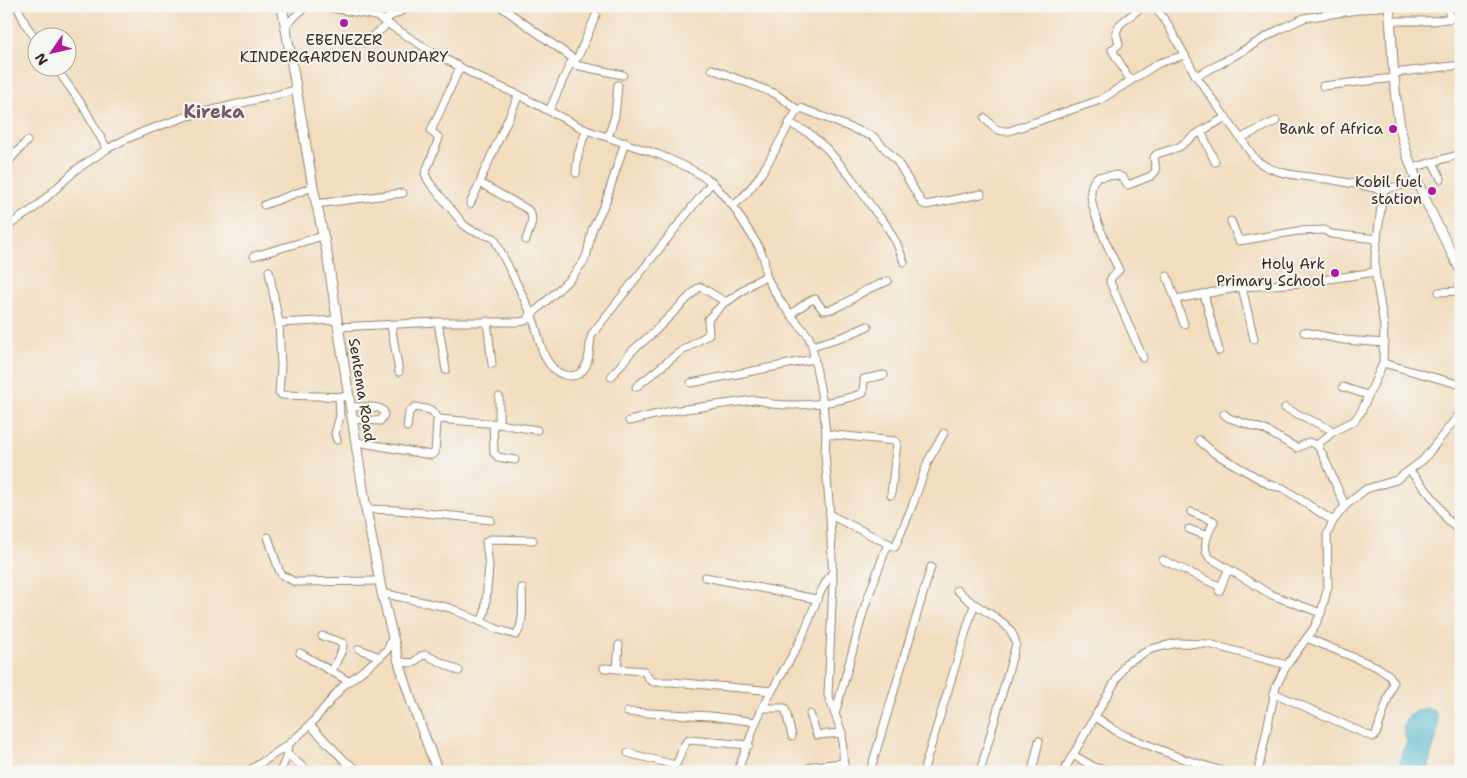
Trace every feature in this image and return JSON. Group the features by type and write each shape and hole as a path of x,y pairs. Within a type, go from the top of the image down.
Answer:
{"main road":[{"name":"Sentema Road","path":"282,6 323,236 352,407 366,509 382,593 399,662 438,772"},
{"path":"1389,6 1394,75 1401,128 1408,156 1417,182 1461,271"}],"street":[{"path":"17,6 28,28"},
{"path":"285,26 306,6"},
{"path":"322,6 369,14 386,21 427,49 460,67 586,130 626,142 689,168 712,182 733,206 761,251 766,276 780,301 809,337 812,346 823,404 826,434 825,454 833,571 828,695 842,733 844,772"},
{"path":"356,42 366,42 378,32 386,21 411,6"},
{"path":"500,6 572,62 623,74"},
{"path":"1130,80 1112,50 1119,44 1116,32 1120,24 1143,6"},
{"path":"1154,6 1168,23 1196,76 1256,160 1267,167 1296,175 1383,190 1417,182"},
{"path":"1196,76 1278,30 1304,18 1384,6"},
{"path":"1450,19 1447,9 1451,6"},
{"path":"548,111 572,62 578,57 596,15"},
{"path":"1390,21 1461,17"},
{"path":"985,118 992,127 1000,132 1009,131 1100,100 1159,63 1185,55"},
{"path":"1322,86 1461,65"},
{"path":"460,67 431,131 439,138 425,174 428,182 464,225 471,230 494,238 532,316 544,353 554,370 560,374 572,376 580,373 589,359 592,334 712,182"},
{"path":"712,69 776,94 798,110 803,109 874,137 897,160 922,203 926,205 981,194"},
{"path":"63,78 76,95 107,149"},
{"path":"608,136 615,116 618,85"},
{"path":"6,227 35,208 67,178 107,149 138,134 165,123 296,90"},
{"path":"470,204 519,95"},
{"path":"733,206 754,185 798,110"},
{"path":"1143,358 1110,282 1110,278 1119,270 1093,207 1092,185 1097,178 1117,175 1123,178 1128,185 1151,176 1156,171 1154,157 1157,154 1179,147 1201,131 1226,117"},
{"path":"1241,138 1276,121"},
{"path":"789,123 815,138 850,176 885,223 897,244 904,262"},
{"path":"576,173 578,155 586,130"},
{"path":"1201,131 1215,162"},
{"path":"6,164 27,141"},
{"path":"280,324 391,325 438,322 525,321 571,278 584,261 592,230 606,201 626,142"},
{"path":"1412,168 1461,154"},
{"path":"1434,162 1442,179"},
{"path":"480,183 532,213 533,218 526,240"},
{"path":"264,205 313,187"},
{"path":"1317,445 1334,431 1354,421 1361,412 1383,363 1385,343 1382,306 1375,272 1383,190"},
{"path":"316,204 403,193"},
{"path":"1232,221 1239,241 1298,231 1324,230 1331,234 1377,239"},
{"path":"254,256 323,236"},
{"path":"269,271 280,324 281,367 279,392 282,396 350,397"},
{"path":"1176,299 1242,287 1303,283 1375,272"},
{"path":"636,387 677,354 709,334 708,319 726,301 766,276"},
{"path":"1168,276 1184,324"},
{"path":"791,314 809,301 816,299 823,310 827,310 888,281"},
{"path":"1242,287 1254,339"},
{"path":"611,377 632,351 698,288 703,288 726,301"},
{"path":"1439,292 1461,291"},
{"path":"1204,294 1219,351"},
{"path":"487,321 492,364"},
{"path":"438,322 446,370"},
{"path":"391,325 399,372"},
{"path":"812,346 845,336 868,326"},
{"path":"1304,332 1344,340 1385,343"},
{"path":"691,383 814,359"},
{"path":"1383,363 1461,385"},
{"path":"629,421 671,412 761,399 771,404 823,404 864,394 864,379 884,375"},
{"path":"1343,387 1367,395"},
{"path":"337,440 336,431 340,416 339,397"},
{"path":"499,397 494,453 498,457 515,460"},
{"path":"352,407 381,408 384,416 380,421 353,420"},
{"path":"407,427 409,412 415,407 431,410 439,419 496,423 537,430"},
{"path":"1285,408 1334,431"},
{"path":"1258,772 1274,693 1287,665 1307,638 1321,613 1328,586 1327,535 1333,521 1345,506 1366,489 1396,480 1423,460 1461,412"},
{"path":"1224,414 1229,418 1265,430 1297,448 1309,442 1317,445 1345,506"},
{"path":"357,442 431,454 436,453 437,421 439,419"},
{"path":"830,515 895,546 913,504 928,461 944,433"},
{"path":"826,434 895,441 897,443 891,495"},
{"path":"1199,440 1214,453 1270,485 1283,488 1333,521"},
{"path":"1410,471 1434,498 1446,518 1461,532"},
{"path":"366,509 397,510 491,520"},
{"path":"1191,512 1214,521 1207,536 1206,554 1228,570 1272,595 1321,613"},
{"path":"1189,529 1207,536"},
{"path":"268,537 279,570 282,575 295,582 380,581"},
{"path":"481,622 485,612 489,566 486,542 491,539 533,540"},
{"path":"835,715 865,606 888,543"},
{"path":"1164,560 1220,589 1228,570"},
{"path":"870,772 931,566"},
{"path":"744,772 737,771 749,745 756,722 797,646 816,599 833,571"},
{"path":"704,577 816,599"},
{"path":"382,593 450,608 512,635 516,635 521,626 522,588"},
{"path":"956,590 974,605 1000,620 1009,628 1014,635 1016,644 980,772"},
{"path":"924,772 974,605"},
{"path":"322,636 343,644 332,671"},
{"path":"247,772 288,745 310,726 348,681 387,650 393,637"},
{"path":"1274,693 1370,736 1373,737 1376,734 1393,683 1390,676 1377,668 1307,638"},
{"path":"1063,772 1126,663 1151,649 1176,643 1209,644 1287,665"},
{"path":"617,669 619,645"},
{"path":"359,649 380,657"},
{"path":"300,652 348,681"},
{"path":"399,662 414,663 421,656 426,655 459,671"},
{"path":"604,668 644,671 650,680 654,682 710,684 772,690"},
{"path":"763,708 785,708 792,736"},
{"path":"627,712 710,716 756,722"},
{"path":"810,714 817,734 842,733"},
{"path":"1096,717 1126,736 1178,757 1225,772"},
{"path":"310,726 345,760 361,772"},
{"path":"628,753 675,764 678,761 684,743 689,740 749,745"},
{"path":"1032,772 1039,741"},
{"path":"280,772 287,754 288,745"},
{"path":"287,754 309,772"},
{"path":"1073,755 1096,768 1117,772"},
{"path":"801,772 813,766 844,763"}],"water":[{"path":"1428,708 1433,709 1438,725 1429,764 1429,772 1398,772 1402,753 1407,744 1404,732 1405,722 1414,712"}],"place":[{"name":"EBENEZER KINDERGARDEN BOUNDARY","path":"344,23"},
{"name":"Bank of Africa","path":"1393,129"},
{"name":"Kobil fuel station","path":"1432,191"},
{"name":"Holy Ark Primary School","path":"1335,273"}],"district":[{"name":"Kireka","path":"214,112"}]}
